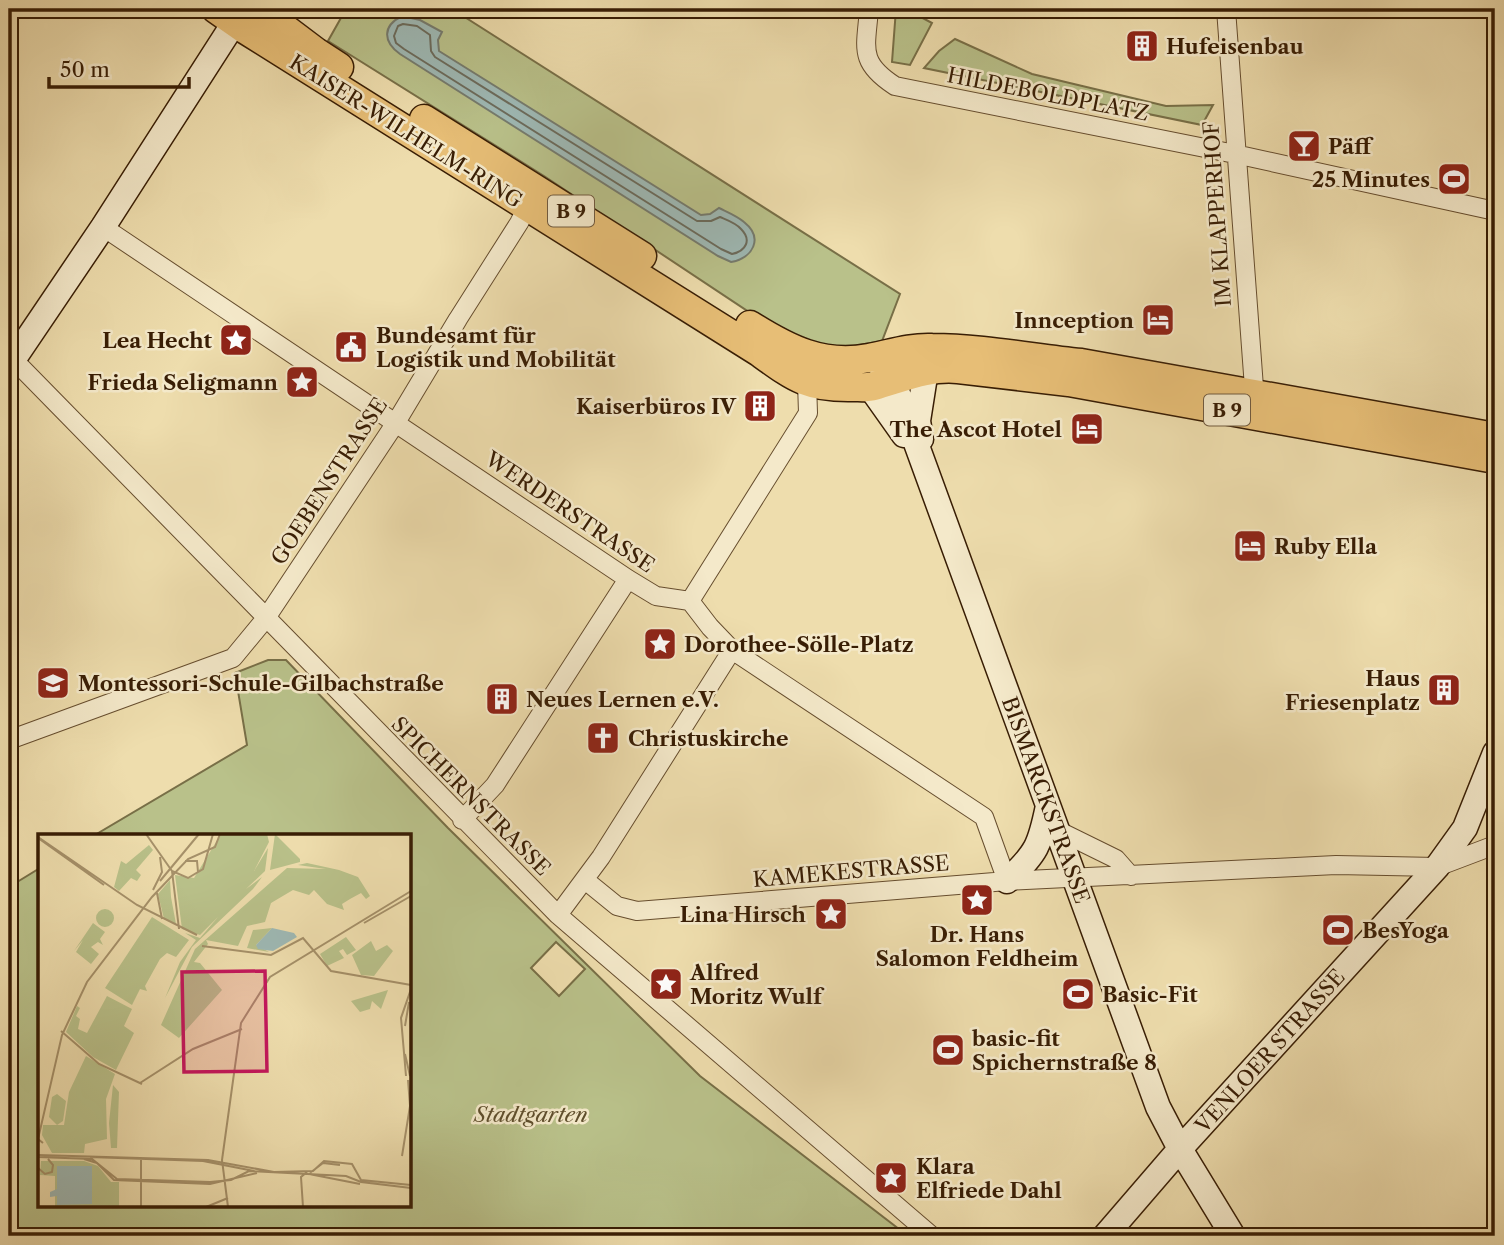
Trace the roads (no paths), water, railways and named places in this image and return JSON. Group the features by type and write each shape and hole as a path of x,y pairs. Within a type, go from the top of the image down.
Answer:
{"main road":[{"name":"KAISER-WILHELM-RING","path":"259,9 316,52 786,372 807,382 831,388 881,383"},
{"name":"KAISER-WILHELM-RING","path":"231,13 532,198 791,350 829,361 851,361 930,348 1081,362 1256,405"},
{"path":"10,360 103,227 231,13"},
{"path":"873,358 881,383 925,468"},
{"name":"B 9","path":"881,383 941,367 1495,437"},
{"path":"925,468 918,421 926,370"},
{"name":"B 9","path":"1256,405 1495,459"},
{"name":"BISMARCKSTRASSE","path":"925,468 1158,1107 1233,1236"},
{"name":"VENLOER STRASSE","path":"1105,1236 1180,1149 1437,867 1465,828 1495,757"},
{"path":"1007,881 1038,847 1048,806"}],"street":[{"name":"HILDEBOLDPLATZ","path":"869,9 866,56 873,69 895,86 1235,154 1495,211"},
{"name":"IM KLAPPERHOF","path":"1226,9 1256,405"},
{"name":"GOEBENSTRASSE","path":"9,740 233,658 266,618 395,424 532,198"},
{"name":"WERDERSTRASSE","path":"103,227 628,579 656,596 690,601"},
{"name":"SPICHERNSTRASSE","path":"10,360 558,915 932,1236"},
{"path":"807,382 808,413 690,601 732,650 984,817 1007,881"},
{"path":"462,820 495,785 628,579"},
{"path":"558,915 585,880 732,650"},
{"path":"1057,830 1116,859 1131,876"},
{"path":"1437,867 1495,845"},
{"name":"KAMEKESTRASSE","path":"585,880 618,906 637,911 1007,881 1336,865 1437,867"}],"water":[{"path":"402,16 420,20 442,32 438,40 439,51 701,215 710,214 719,208 741,220 754,234 750,252 731,262 718,256 400,54 390,44 387,34 391,24"}],"place":[{"name":"Hufeisenbau","path":"1142,46"},
{"name":"Päff","path":"1304,146"},
{"name":"25 Minutes","path":"1454,179"},
{"name":"Innception","path":"1158,320"},
{"name":"Lea Hecht","path":"236,340"},
{"name":"Bundesamt für Logistik und Mobilität","path":"351,347"},
{"name":"Frieda Seligmann","path":"302,382"},
{"name":"Kaiserbüros IV","path":"760,406"},
{"name":"The Ascot Hotel","path":"1087,429"},
{"name":"Ruby Ella","path":"1250,546"},
{"name":"Dorothee-Sölle-Platz","path":"660,644"},
{"name":"Montessori-Schule-Gilbachstraße","path":"53,683"},
{"name":"Haus Friesenplatz","path":"1444,690"},
{"name":"Neues Lernen e.V.","path":"502,699"},
{"name":"Christuskirche","path":"603,738"},
{"name":"Dr. Hans Salomon Feldheim","path":"977,900"},
{"name":"Lina Hirsch","path":"831,914"},
{"name":"BesYoga","path":"1338,930"},
{"name":"Alfred Moritz Wulf","path":"666,984"},
{"name":"Basic-Fit","path":"1078,994"},
{"name":"basic-fit Spichernstraße 8","path":"948,1050"},
{"name":"Klara Elfriede Dahl","path":"891,1178"}],"park label":[{"name":"Stadtgarten","path":"531,1114"}]}
